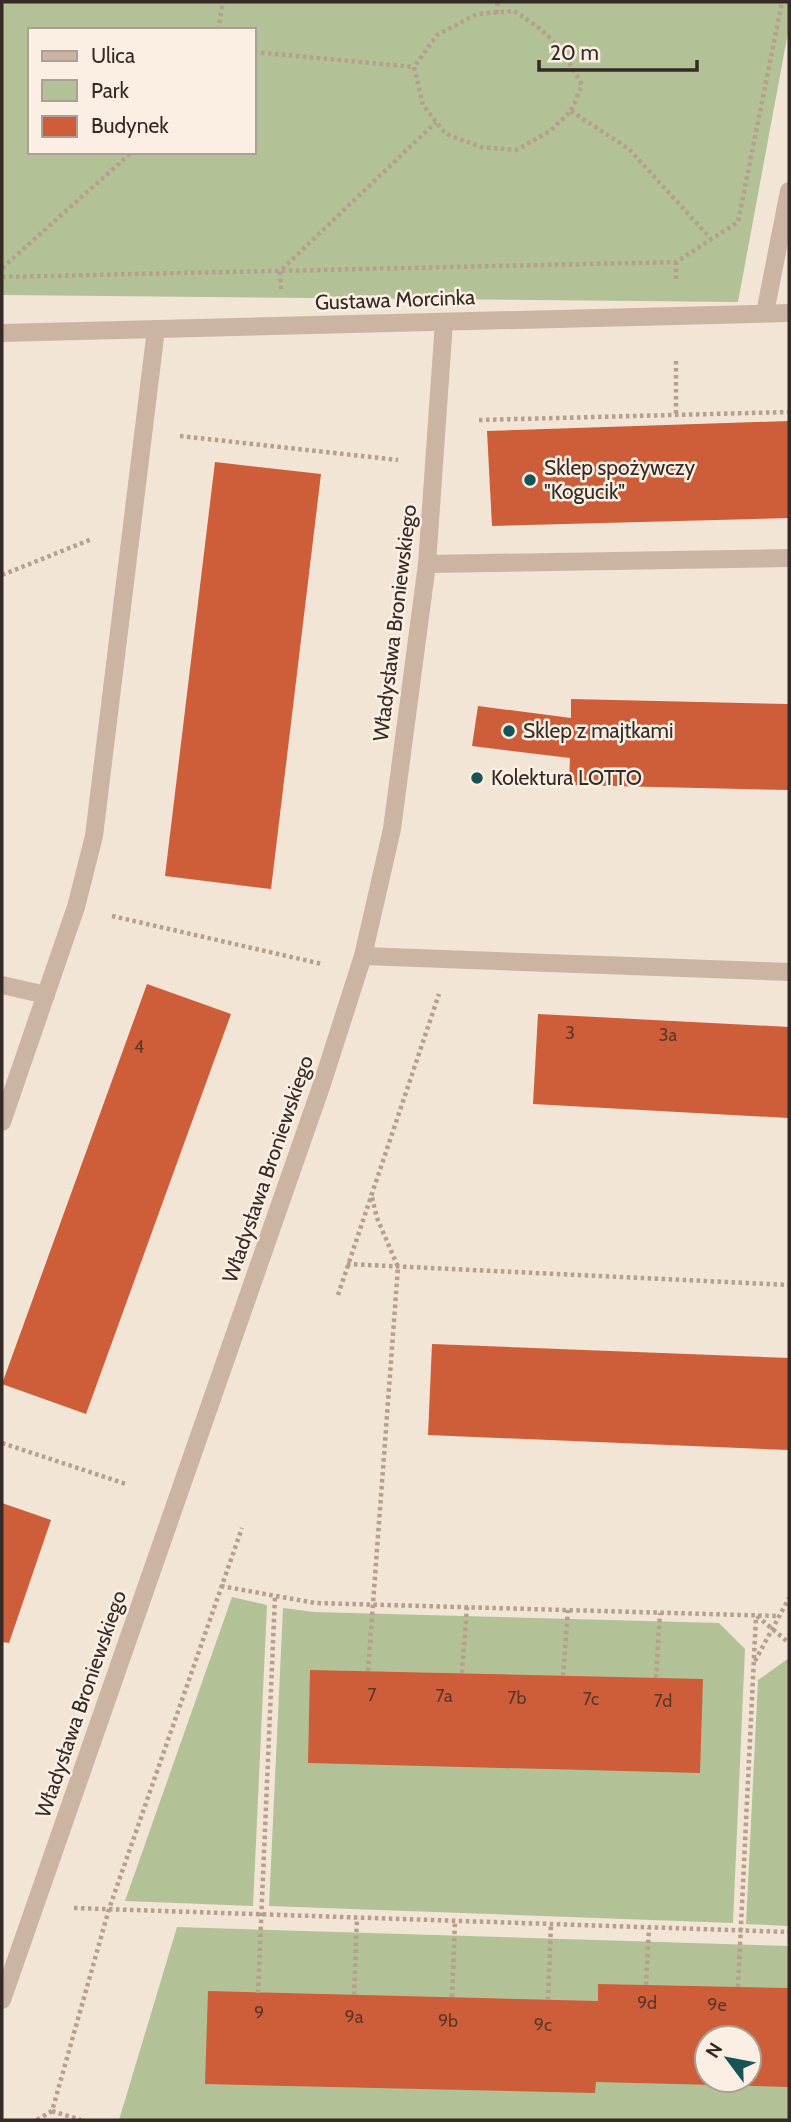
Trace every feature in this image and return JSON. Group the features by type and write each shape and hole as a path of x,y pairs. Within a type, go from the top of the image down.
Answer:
{"street":[{"path":"765,313 789,191"},
{"name":"Gustawa Morcinka","path":"2,333 789,313"},
{"name":"Władysława Broniewskiego","path":"2,2000 322,1084 363,956 393,829 427,564 444,322"},
{"path":"2,1122 76,907 94,836 156,329"},
{"path":"427,564 789,558"},
{"path":"363,956 789,972"},
{"path":"2,985 46,995"}],"path":[{"path":"218,28 223,2"},
{"path":"496,13 498,2"},
{"path":"2,276 676,262 737,222 782,2"},
{"path":"514,11 541,28 564,53 582,85 571,111 550,131 516,150 481,147 446,134 423,105 414,68 437,35 477,15 514,11"},
{"path":"256,52 414,68"},
{"path":"571,111 629,149 711,239"},
{"path":"280,271 436,122"},
{"path":"2,268 130,154"},
{"path":"676,262 676,286"},
{"path":"676,361 676,415"},
{"path":"479,420 789,412"},
{"path":"179,436 399,460"},
{"path":"2,575 132,523"},
{"path":"112,916 323,964"},
{"path":"338,1295 451,959"},
{"path":"368,1671 398,1267 377,1218 371,1193"},
{"path":"347,1264 789,1285"},
{"path":"2,1443 126,1484"},
{"path":"37,2120 52,2111 109,1909 242,1528"},
{"path":"221,1586 315,1603 779,1616"},
{"path":"258,1993 275,1595"},
{"path":"753,1665 789,1598"},
{"path":"462,1673 467,1607"},
{"path":"563,1675 568,1610"},
{"path":"656,1678 660,1613"},
{"path":"756,1616 789,1643"},
{"path":"738,1987 756,1616"},
{"path":"62,1908 789,1932"},
{"path":"354,1995 357,1918"},
{"path":"452,1997 456,1921"},
{"path":"548,2000 551,1924"},
{"path":"646,1985 649,1928"},
{"path":"52,2111 81,2120"}],"green space":[{"path":"2,2 789,2 789,27 738,302 2,295"},
{"path":"232,1597 267,1605 253,1906 125,1901"},
{"path":"283,1608 314,1612 719,1623 745,1649 733,1923 269,1906"},
{"path":"789,1658 789,1926 746,1924 758,1680"},
{"path":"177,1927 789,1946 789,2120 119,2120"}],"building":[{"path":"789,421 789,518 492,526 487,431"},
{"path":"215,462 321,474 271,889 165,876"},
{"path":"571,699 789,704 789,790 569,785 570,758 472,746 478,706 571,718"},
{"path":"147,984 231,1014 86,1414 2,1384"},
{"path":"538,1014 789,1027 789,1118 533,1104"},
{"path":"432,1344 789,1358 789,1450 428,1435"},
{"path":"2,1503 51,1520 9,1643 2,1642"},
{"path":"310,1670 703,1679 700,1773 308,1763"},
{"path":"598,1984 789,1988 789,2087 763,2086 763,2024 693,2024 693,2085 596,2082 595,2093 205,2084 208,1991 598,2001"}],"place":[{"name":"Sklep spożywczy \"Kogucik\"","path":"530,480"},
{"name":"Sklep z majtkami","path":"509,731"},
{"name":"Kolektura LOTTO","path":"477,778"}]}
